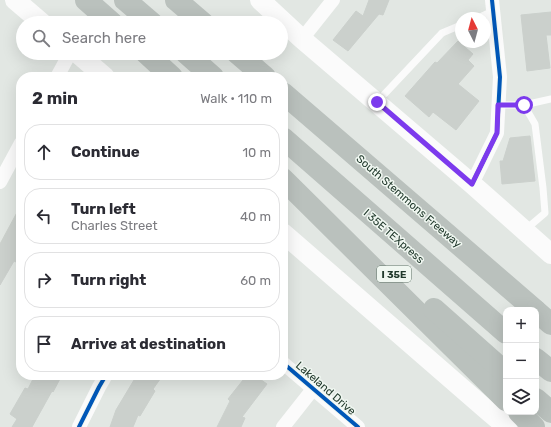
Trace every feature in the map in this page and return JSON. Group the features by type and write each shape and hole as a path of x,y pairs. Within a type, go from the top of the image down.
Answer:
{"highway":[{"path":"86,0 104,16"},
{"path":"125,0 144,16"},
{"path":"176,0 194,16"},
{"path":"154,60 167,72"},
{"path":"194,60 207,72"},
{"path":"245,60 259,72"},
{"name":"South Stemmons Freeway","path":"288,97 532,307"},
{"name":"I 35E TEXpress","path":"288,142 503,331"},
{"name":"I 35E","path":"288,180 503,370"},
{"path":"288,184 503,397"},
{"path":"474,258 551,315"},
{"name":"South Stemmons Freeway","path":"539,313 551,324"},
{"path":"539,361 551,371"},
{"path":"539,402 551,412"},
{"path":"522,415 534,427"}],"main road":[{"path":"14,0 33,16"},
{"path":"260,0 278,16"},
{"path":"288,25 551,254"},
{"path":"85,60 99,72"},
{"path":"288,237 507,427"}],"street":[{"path":"302,38 333,0"},
{"path":"472,184 497,133 500,77 492,6"},
{"path":"60,72 66,60"},
{"path":"0,182 16,152"},
{"name":"Lakeland Drive","path":"288,367 358,427"},
{"path":"79,427 103,380"},
{"path":"283,427 313,389"}],"lane":[{"path":"377,102 442,33 455,28"},
{"path":"498,105 524,105 551,99"},
{"path":"524,105 535,124 543,188 551,219"},
{"path":"525,230 548,212"}],"building":[{"path":"369,0 389,0 383,15 379,14 348,51 333,40 356,11 363,16"},
{"path":"551,12 551,35 546,35 550,68 527,71 521,15"},
{"path":"455,44 455,48 466,48 473,54 468,60 474,66 458,84 479,101 456,130 433,112 429,117 405,96 435,62 437,63"},
{"path":"530,136 535,181 502,184 500,161 503,161 510,138"},
{"path":"16,214 16,262 14,261 0,285 0,244"},
{"path":"32,380 59,380 32,427 12,427 17,419 10,414 25,388 28,389"},
{"path":"134,380 159,380 153,389 155,391 140,416 138,415 133,427 110,427 116,410"},
{"path":"243,380 261,380 267,384 242,417 245,418 241,427 217,427 230,401 228,399"}],"cycle path":[{"path":"472,184 497,133 500,77 492,0"},
{"path":"288,367 358,427"},
{"path":"79,427 103,380"}],"route":[{"path":"377,102 472,184 497,133 498,105 524,105"}]}
